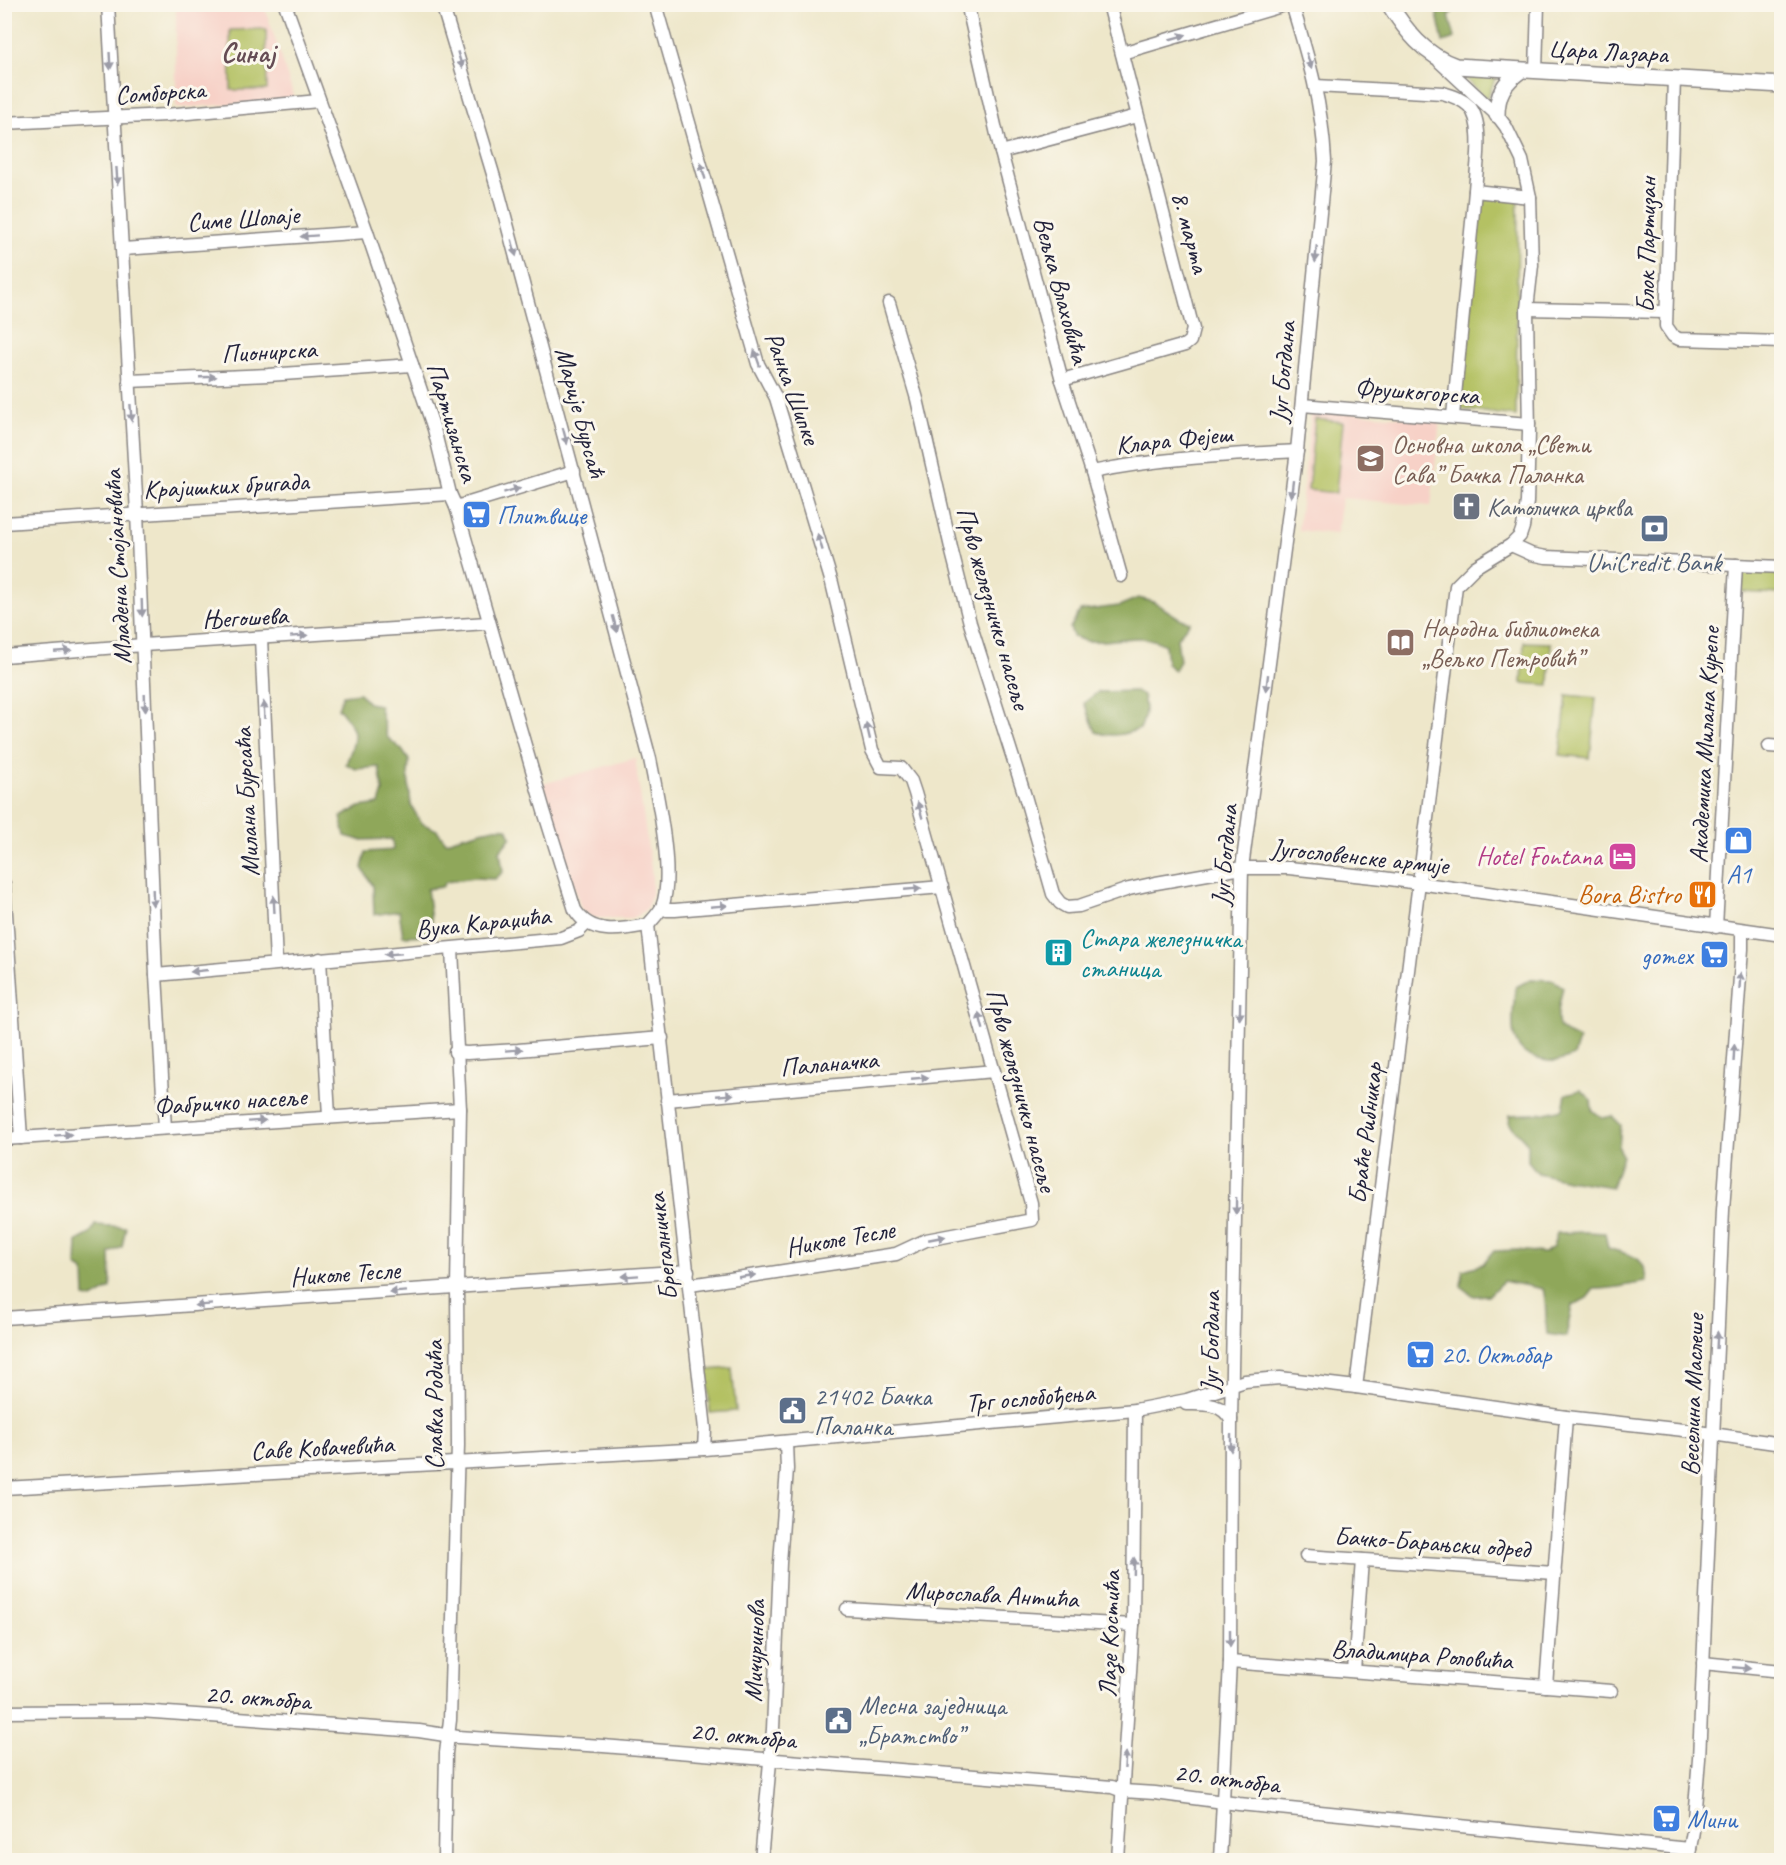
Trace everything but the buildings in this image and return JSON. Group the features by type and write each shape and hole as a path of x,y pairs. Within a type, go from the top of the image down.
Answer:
{"main road":[{"path":"1389,4 1412,36 1434,57"},
{"name":"Цара Лазара","path":"1434,57 1468,68 1782,85"},
{"path":"1497,115 1502,87 1520,71"}],"street":[{"name":"Младена Стојановића","path":"108,4 137,513 156,975 165,1128"},
{"name":"Партизанска","path":"285,4 367,232 434,429 450,494 456,507 488,623 575,910 586,924"},
{"name":"Марије Бурсаћ","path":"442,4 499,194 650,759 660,810 666,861 662,907"},
{"name":"Ранка Шипке","path":"655,4 758,364 776,398 832,583 872,750 881,767 901,768"},
{"name":"8. марта","path":"1062,380 1185,345 1193,329 1109,4"},
{"path":"1122,53 1288,4"},
{"name":"Југ Богдана","path":"1220,1860 1230,1662 1231,1419 1242,868 1297,451 1325,161 1323,129 1316,86 1292,4"},
{"path":"1536,71 1538,4"},
{"name":"Вељка Влаховића","path":"969,12 1001,152 1062,380 1092,472 1121,576"},
{"path":"1434,57 1497,115 1513,140 1521,160 1530,197 1532,265 1527,309 1529,424 1527,502 1520,536 1511,545 1530,554 1546,557 1782,567"},
{"name":"Блок Партизан","path":"1674,79 1666,326 1673,336 1679,339 1782,342"},
{"path":"1316,86 1443,93 1459,98 1470,108 1476,119 1478,130 1475,191 1453,416"},
{"name":"Сомборска","path":"4,123 113,118 319,101"},
{"path":"1001,152 1137,116"},
{"path":"1475,191 1530,197"},
{"name":"Симе Шолаје","path":"123,249 367,232"},
{"name":"Прво железничко насеље","path":"889,303 916,399 970,623 1025,796 1053,894 1060,903 1067,907 1079,906"},
{"path":"1527,309 1665,312"},
{"name":"Пионирска","path":"129,381 268,375 412,365"},
{"name":"Фрушкогорска","path":"1302,405 1529,424"},
{"name":"Клара Фејеш","path":"1092,472 1124,466 1218,456 1297,451"},
{"path":"456,507 574,471"},
{"name":"Крајишких бригада","path":"4,523 450,494"},
{"name":"Браће Рибникар","path":"1356,1387 1456,585 1475,567 1511,545"},
{"name":"Академика Милана Курепе","path":"1716,927 1736,565"},
{"name":"Његошева","path":"4,656 488,623"},
{"name":"Милана Бурсаћа","path":"261,639 276,963"},
{"path":"1768,746 1782,747"},
{"name":"Прво железничко насеље","path":"901,768 911,781 942,887 1031,1203 1032,1220"},
{"name":"Југословенске армије","path":"1079,906 1129,889 1242,868 1264,867 1318,870 1782,935"},
{"path":"4,884 21,1137"},
{"path":"648,925 662,907 675,910 942,887"},
{"name":"Вука Караџића","path":"156,975 561,938 579,931 586,924 601,929 648,925"},
{"name":"Брегалничка","path":"648,925 690,1285 705,1429 704,1449"},
{"name":"Веселина Маслеше","path":"1689,1855 1699,1759 1723,1210 1742,930"},
{"name":"Славка Родића","path":"444,1860 457,1463 460,1108 455,1052 452,949"},
{"path":"321,959 329,1116"},
{"path":"455,1052 518,1050 662,1038"},
{"name":"Паланачка","path":"667,1100 994,1071"},
{"name":"Фабричко насеље","path":"4,1139 460,1108"},
{"name":"Николе Тесле","path":"690,1285 896,1254 926,1240 1032,1220"},
{"name":"Николе Тесле","path":"4,1318 688,1272"},
{"name":"Трг ослобођења","path":"1169,1405 1258,1378 1280,1378 1782,1444"},
{"name":"Трг ослобођења","path":"786,1443 1169,1405 1212,1405 1227,1412 1231,1419"},
{"name":"Лазе Костића","path":"1118,1860 1133,1625 1135,1410"},
{"path":"1546,1686 1566,1417"},
{"name":"Саве Ковачевића","path":"4,1488 786,1443"},
{"name":"Мичуринова","path":"761,1860 770,1761 787,1469 786,1443"},
{"name":"Бачко-Барањски одред","path":"1306,1556 1555,1573"},
{"path":"1354,1671 1362,1560"},
{"name":"Мирослава Антића","path":"847,1609 1133,1625"},
{"name":"Владимира Роловића","path":"1230,1662 1611,1691"},
{"path":"1703,1664 1782,1671"},
{"name":"20. октобра","path":"4,1712 140,1711 1112,1787 1123,1791 1689,1855"}],"shaded area":[{"path":"176,5 264,5 295,100 176,108"},
{"name":"Основна школа „Свети Сава” Бачка Паланка","path":"1312,410 1440,420 1431,506 1342,498 1337,534 1298,530"},
{"path":"635,758 652,875 652,895 646,909 639,915 631,918 595,918 581,909 543,784"}],"green space":[{"path":"1435,5 1458,5 1449,16 1455,38 1443,42"},
{"path":"266,29 267,90 231,90 230,30"},
{"path":"1465,72 1497,74 1487,99 1465,78"},
{"path":"1480,196 1518,199 1516,416 1459,409"},
{"path":"1315,419 1343,422 1336,493 1308,490"},
{"path":"1740,571 1781,573 1781,594 1739,592"},
{"path":"1138,598 1154,602 1179,618 1190,622 1177,638 1180,661 1174,671 1167,663 1165,645 1155,641 1136,638 1086,641 1073,636 1070,628 1080,611 1119,606"},
{"path":"1524,642 1551,643 1549,685 1522,683"},
{"path":"1135,691 1143,695 1145,704 1140,729 1113,735 1096,732 1084,703 1098,692"},
{"path":"359,693 368,703 379,705 387,737 402,750 409,760 411,805 421,823 437,830 446,842 498,828 507,828 511,837 500,851 503,872 495,879 474,878 446,882 442,887 427,889 433,935 403,936 399,911 374,915 373,886 362,868 366,852 393,850 392,839 360,840 345,836 341,817 360,807 379,804 383,791 379,767 356,769 346,764 354,734 350,723 338,708 343,695"},
{"path":"1567,695 1596,698 1590,758 1560,755"},
{"path":"1531,979 1553,980 1563,987 1558,1022 1562,1030 1579,1040 1574,1056 1560,1061 1538,1059 1527,1055 1515,1040 1513,1008 1516,987"},
{"path":"1581,1090 1591,1099 1592,1110 1603,1118 1612,1116 1621,1125 1619,1147 1622,1156 1612,1187 1538,1173 1528,1161 1528,1144 1509,1123 1510,1115 1546,1113 1563,1109 1566,1094"},
{"path":"95,1225 126,1227 122,1247 110,1253 111,1288 92,1299 85,1297 84,1271 76,1266 77,1241 90,1234"},
{"path":"1557,1233 1605,1233 1608,1248 1640,1261 1644,1266 1647,1282 1594,1289 1587,1298 1572,1306 1566,1337 1547,1334 1543,1289 1503,1281 1489,1295 1474,1296 1461,1286 1463,1270 1483,1264 1493,1251 1517,1250 1544,1253 1553,1247"},
{"path":"732,1368 736,1411 710,1413 707,1370"}],"place":[{"name":"Основна школа „Свети Сава” Бачка Паланка","path":"1371,459"},
{"name":"Католичка црква","path":"1466,507"},
{"name":"Плитвице","path":"476,515"},
{"name":"UniCredit Bank","path":"1654,528"},
{"name":"Народна библиотека „Вељко Петровић”","path":"1401,643"},
{"name":"A1","path":"1739,840"},
{"name":"Hotel Fontana","path":"1623,856"},
{"name":"Bora Bistro","path":"1702,894"},
{"name":"Стара железничка станица","path":"1059,953"},
{"name":"gomex","path":"1714,955"},
{"name":"20. Октобар","path":"1420,1354"},
{"name":"21402 Бачка Паланка","path":"793,1411"},
{"name":"Месна заједница „Братство”","path":"838,1720"},
{"name":"Мини","path":"1666,1819"}],"district":[{"name":"Синај","path":"248,52"}]}
